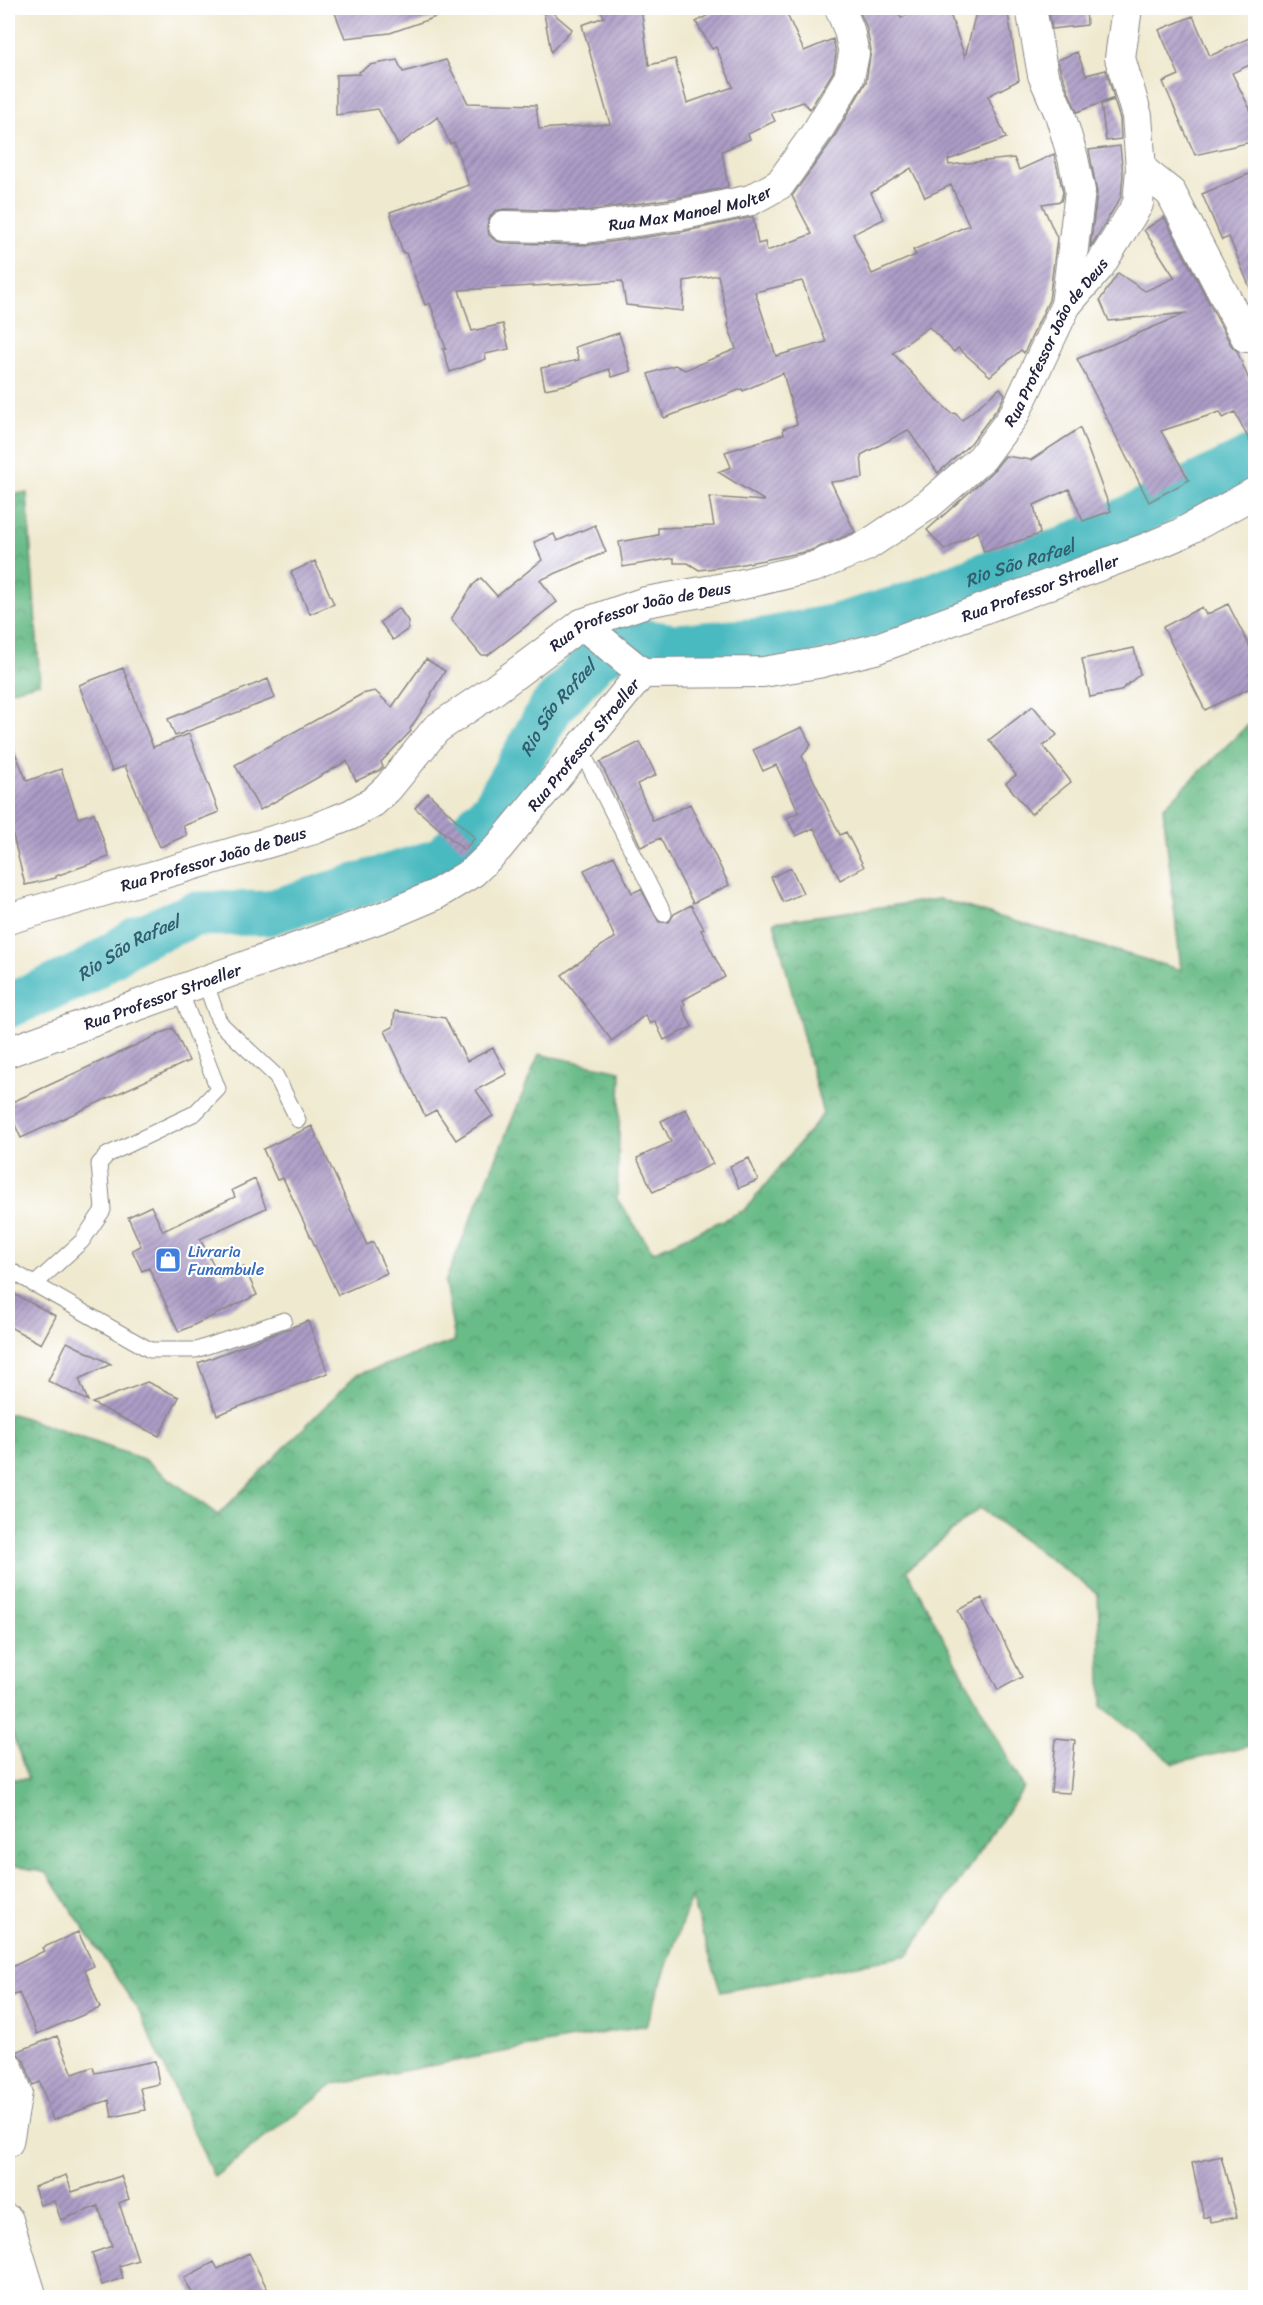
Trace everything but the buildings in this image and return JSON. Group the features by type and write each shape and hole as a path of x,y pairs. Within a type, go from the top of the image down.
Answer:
{"street":[{"name":"Rua Max Manoel Molter","path":"504,226 593,228 679,215 751,200 780,184 818,130 849,78 854,54 849,30 840,8"},
{"path":"1031,8 1043,75 1060,114 1080,191 1066,305"},
{"name":"Rua Professor João de Deus","path":"8,919 315,829 350,815 373,802 388,788 436,729 494,690 582,624 646,602 735,586 814,567 866,546 929,504 982,458 1014,415 1066,305 1099,267 1138,204 1141,170 1137,116 1120,58 1127,8"},
{"path":"1141,170 1171,193 1246,337"},
{"name":"Rua Professor Stroeller","path":"8,1052 388,915 435,895 473,872 498,848 642,673 764,672 818,663 875,649 1158,544 1256,492"},
{"path":"582,624 642,673"},
{"path":"8,2067 17,2092 8,2142"},
{"path":"8,2220 31,2298"},
{"path":"8,2276 31,2298"}],"lane":[{"path":"580,748 664,914"},
{"path":"193,986 223,1026 276,1076 298,1120"},
{"path":"34,1285 82,1241 103,1210 99,1164 107,1155 195,1113 218,1089 193,986"},
{"path":"8,1269 150,1350 195,1350 284,1320"}],"green space":[{"path":"27,493 40,683 8,691 8,494"},
{"path":"1255,718 1255,1745 1174,1764 1102,1706 1098,1594 979,1508 907,1570 1024,1788 908,1955 721,1992 691,1897 646,2025 334,2084 214,2177 140,2013 47,1873 8,1864 8,1779 28,1779 8,1721 8,1414 143,1459 218,1515 356,1375 455,1341 445,1282 539,1054 621,1071 617,1199 653,1252 745,1210 823,1114 774,922 939,899 1181,970 1163,808"}],"waterway":[{"name":"Rio São Rafael","path":"8,1006 83,974 138,938 195,914 268,913 441,860 494,808 551,708 599,656 634,640 675,646 764,640 836,626 911,604 993,571 1065,549 1256,456"}],"place":[{"name":"Livraria Funambule","path":"168,1260"}]}
